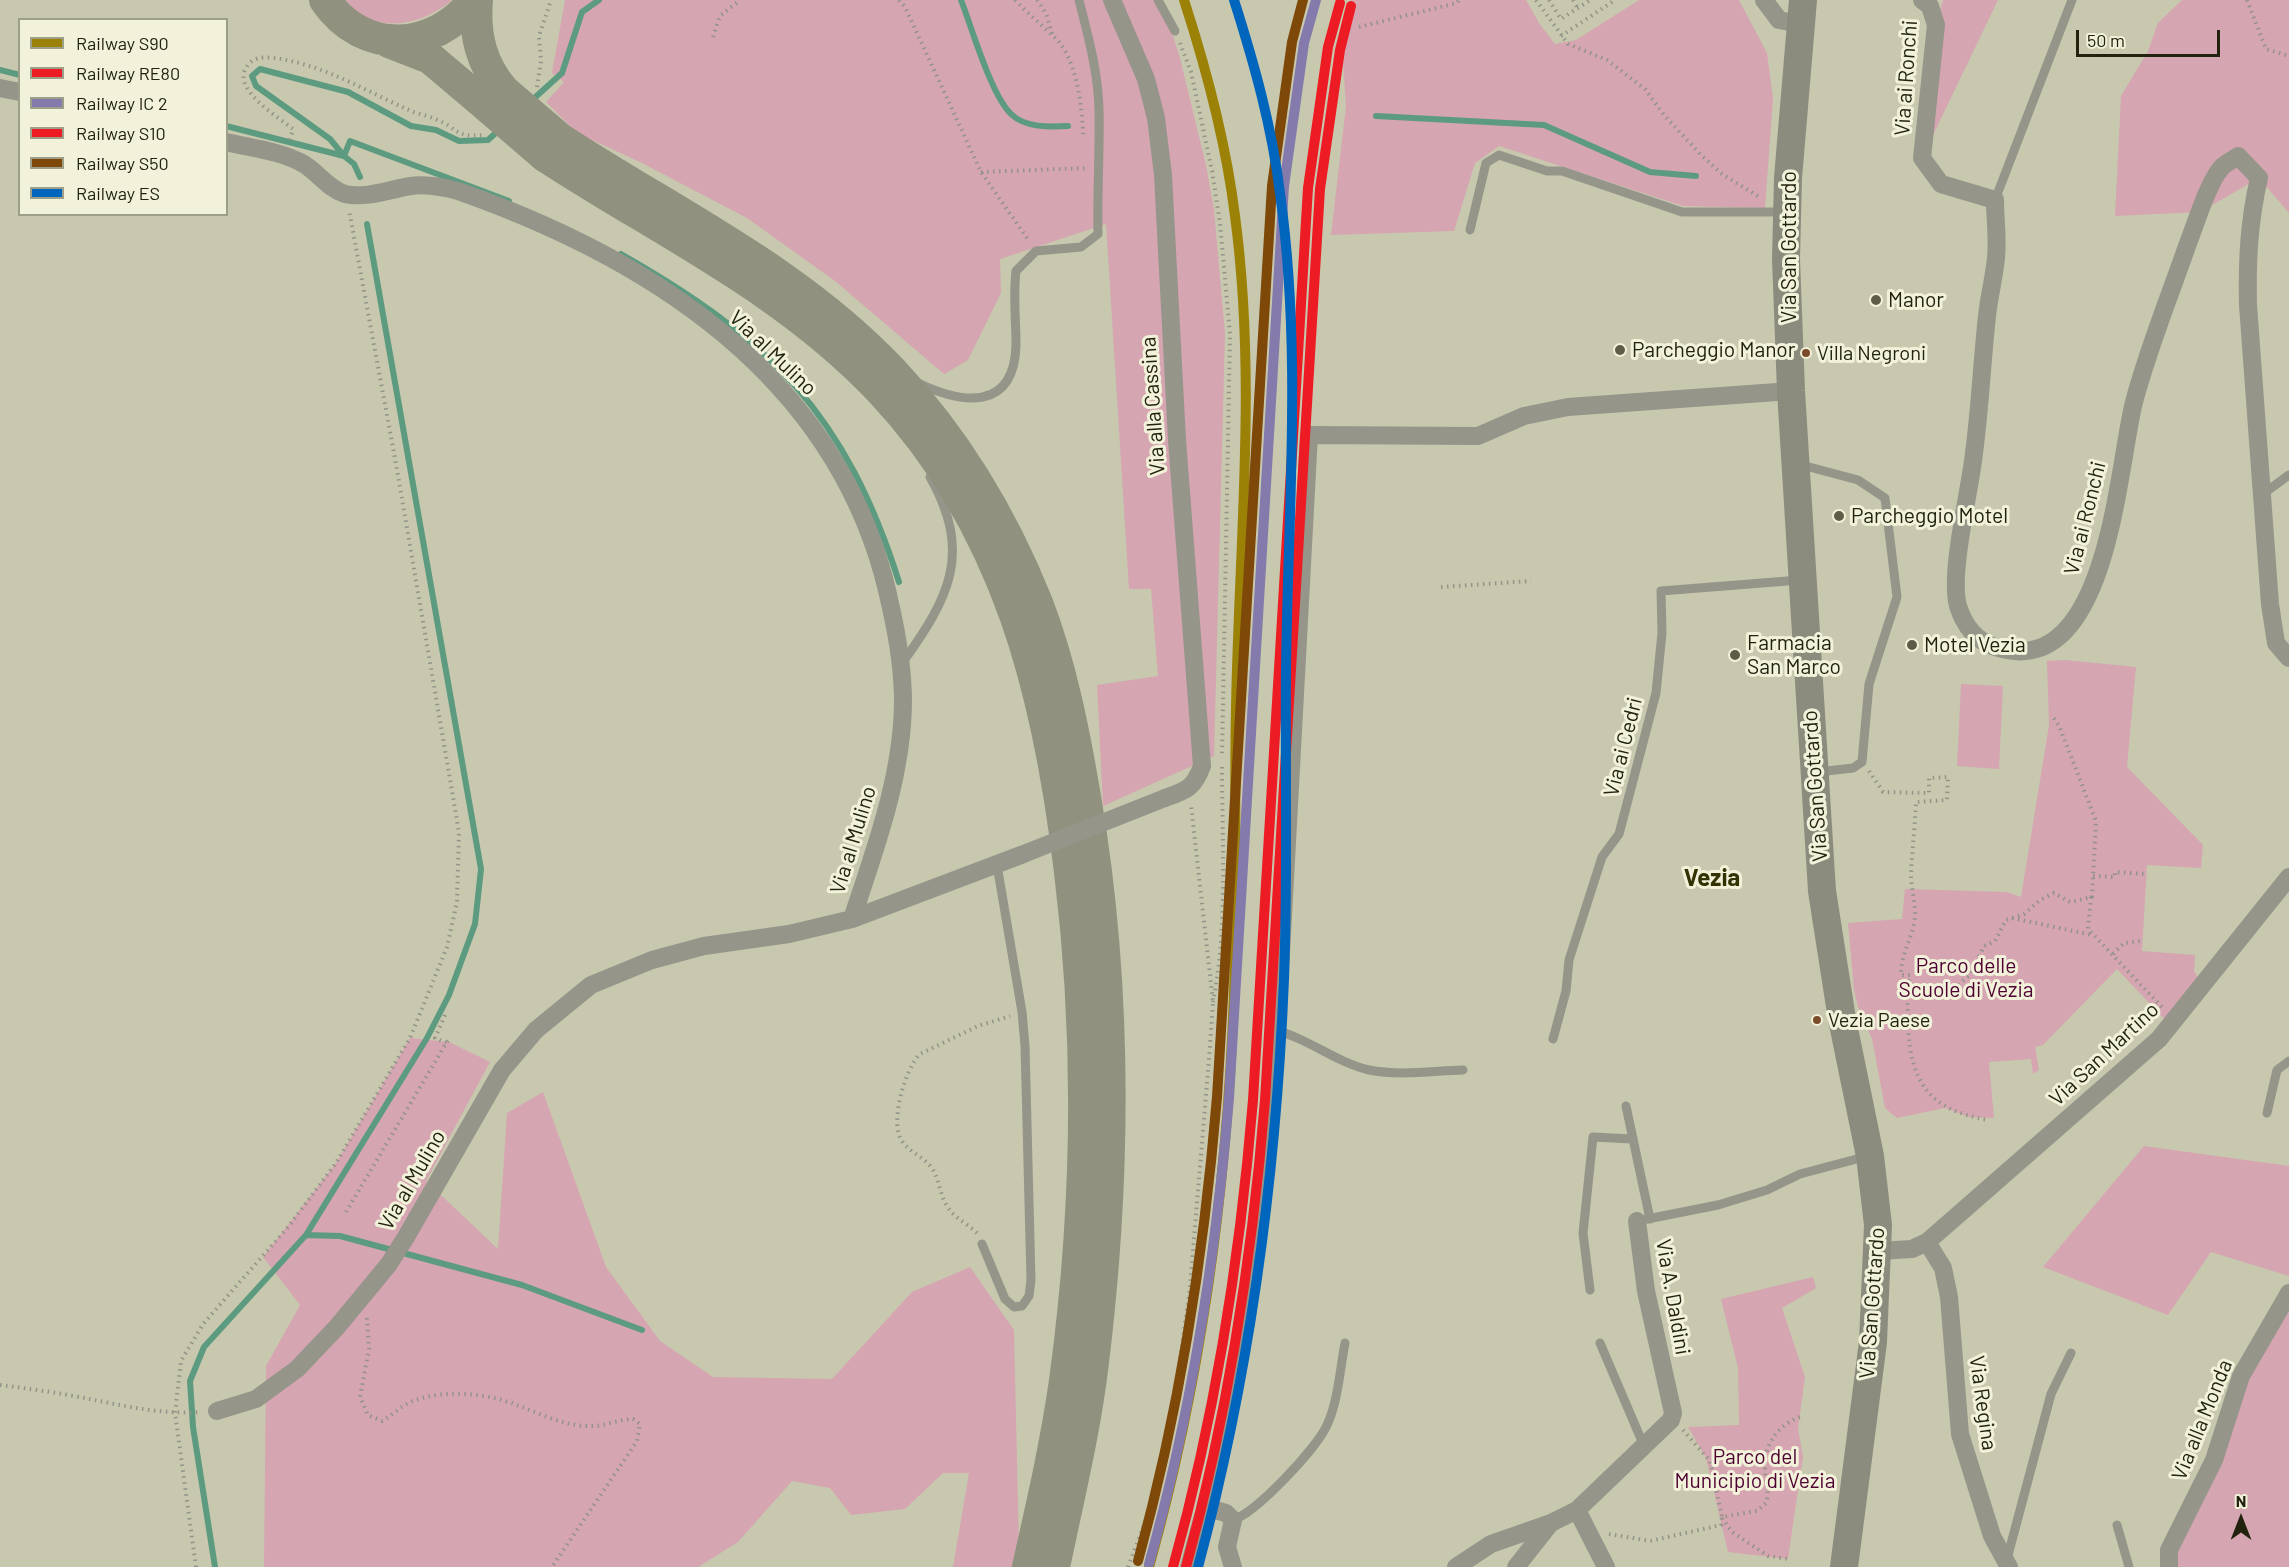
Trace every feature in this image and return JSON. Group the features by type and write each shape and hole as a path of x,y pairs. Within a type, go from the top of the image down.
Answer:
{"highway":[{"path":"377,38 404,40 428,36 452,23 475,0"},
{"path":"475,0 482,54 492,77 494,111"},
{"path":"321,2 354,29 430,58 494,111 552,147 768,292 840,351 917,399 966,465 985,495 1023,571 1038,606 1065,697 1093,843 1105,953 1110,1060 1106,1241 1093,1367 1054,1567"},
{"path":"886,380 953,486 980,535 1014,607 1046,714 1063,812 1080,965 1084,1050 1081,1232 1064,1385 1028,1567"}],"main road":[{"name":"Via San Gottardo","path":"1802,12 1786,213 1786,293 1813,772 1822,891 1829,947 1870,1156 1876,1194 1879,1251 1873,1342 1844,1567"}],"street":[{"name":"Via alla Cassina","path":"1112,0 1146,79 1156,118 1163,175 1177,440 1202,766 1196,781 1186,790"},
{"path":"1764,0 1779,20 1802,12"},
{"name":"Via ai Ronchi","path":"1922,0 1930,6 1936,25 1923,158 1941,184 1995,200 1996,257 1987,313 1974,453 1956,578 1959,607 1973,634 1983,642 2008,650 2038,649 2061,638 2078,615 2098,573 2134,403 2148,356 2200,212 2221,168 2238,156 2259,178 2250,218 2247,259 2270,604 2277,643 2289,658"},
{"path":"0,88 18,92"},
{"path":"228,143 303,163 331,187 347,195"},
{"name":"Via al Mulino","path":"347,195 414,185 454,190 556,231 633,271 719,329 779,385 814,428 843,474 864,515 885,577 901,665 902,713 893,785 852,919"},
{"path":"1189,1567 1207,1508 1224,1439 1250,1292 1262,1197 1281,953 1309,435 1478,436 1524,416 1568,406 1791,391"},
{"name":"Via al Mulino","path":"217,1411 256,1399 297,1369 359,1301 389,1264 406,1237 502,1070 536,1030 591,985 652,960 704,946 789,934 852,919 997,865 1186,790"},
{"name":"Via San Martino","path":"1927,1242 2159,1039 2289,878"},
{"name":"Via A. Daldini","path":"1643,1220 1646,1291 1672,1413 1671,1420"},
{"path":"1879,1251 1912,1249 1927,1242"},
{"name":"Via Regina","path":"1927,1242 1942,1268 1949,1297 1960,1434 1992,1536 2008,1563"},
{"name":"Via alla Monda","path":"2169,1567 2169,1550 2214,1460 2241,1376 2289,1293"},
{"path":"1456,1567 1491,1545 1551,1523 1577,1510 1671,1420"},
{"path":"1207,1508 1226,1514 1233,1520 1227,1547 1233,1567"},
{"path":"1577,1510 1606,1567"},
{"path":"1516,1567 1551,1523"}],"lane":[{"path":"886,380 954,398 977,399 994,393 1004,386 1011,372 1016,348 1016,271 1036,251 1081,247 1098,234 1096,168 1098,98 1093,56 1078,0"},
{"path":"1158,0 1175,31"},
{"path":"1995,200 2072,0"},
{"path":"1470,230 1486,163 1498,155 1547,171 1562,171 1682,212 1786,213"},
{"path":"886,380 910,443"},
{"path":"901,665 933,617 948,588 952,568 951,543 944,510 922,463"},
{"path":"1795,463 1858,480 1885,498 1897,597 1869,684 1862,762 1853,768 1813,772"},
{"path":"2263,495 2289,475"},
{"name":"Via ai Cedri","path":"1553,1038 1566,992 1569,960 1602,856 1620,834 1656,693 1662,633 1661,591 1802,580"},
{"path":"982,1245 1005,1299 1014,1308 1022,1306 1029,1296 1031,1280 1022,1012 997,865"},
{"path":"1274,1030 1301,1038 1342,1060 1370,1070 1463,1071"},
{"path":"2267,1113 2277,1070 2289,1061"},
{"path":"1626,1106 1643,1220"},
{"path":"1590,1290 1583,1233 1593,1137 1632,1139"},
{"name":"Via A. Daldini","path":"1643,1220 1718,1205 1767,1190 1800,1174 1870,1156"},
{"path":"1233,1520 1249,1512 1294,1468 1321,1436 1330,1417 1345,1343"},
{"path":"1600,1343 1645,1446"},
{"path":"2008,1563 2051,1394 2071,1353"},
{"path":"2117,1525 2129,1567"}],"path":[{"path":"536,93 541,62 539,36 550,0"},
{"path":"712,38 720,16 740,0"},
{"path":"899,0 981,172 1036,251"},
{"path":"1015,0 1042,28 1053,35"},
{"path":"1037,0 1077,79 1082,105 1083,137"},
{"path":"1359,27 1459,0"},
{"path":"1536,0 1568,45 1607,60 1645,89 1664,115 1722,174 1786,213"},
{"path":"1549,0 1561,19 1590,0"},
{"path":"1573,0 1578,9"},
{"path":"1561,36 1615,0"},
{"path":"2247,0 2266,49 2289,56"},
{"path":"1128,1567 1149,1512 1175,1398 1190,1287 1213,1002 1218,975 1222,922 1221,676 1230,334 1222,235 1212,171 1191,72 1175,31"},
{"path":"293,129 250,93 243,82 243,73 249,63 262,57 279,58 332,75 410,111 437,119 464,137 494,111"},
{"path":"1084,158 1084,169"},
{"path":"981,172 1096,168"},
{"path":"196,1567 175,1413 181,1361 203,1324 289,1226 336,1163 410,1038 447,947 457,902 459,832 347,195"},
{"path":"1441,587 1531,581"},
{"path":"2052,715 2060,728 2096,821 2088,929 2174,1020"},
{"path":"1862,762 1884,792 1929,793 1929,778 1948,777 1947,800 1916,802 1911,877 1915,915 1901,962 1901,975 1910,975 1907,988 1910,1055 1918,1081 1933,1099 1969,1117 1988,1120"},
{"path":"1186,790 1192,808 1213,1002"},
{"path":"2093,876 2115,877 2115,872 2144,874"},
{"path":"1907,988 1942,993 1952,991 1970,975 1984,946 1995,941 2003,924 2011,918 2024,914 2040,900 2054,893 2070,902 2092,897"},
{"path":"2011,918 2092,935"},
{"path":"2113,954 2124,943 2141,941"},
{"path":"982,1245 976,1232 949,1209 932,1169 908,1147 898,1134 897,1122 903,1086 912,1062 920,1054 978,1026 1022,1012"},
{"path":"346,1212 447,1041 435,1038 445,1016"},
{"path":"359,1301 368,1320 369,1349 360,1397 368,1415 382,1421 410,1402 426,1396 478,1395 498,1398 541,1416 566,1422 592,1426 633,1419 640,1424 637,1441 552,1567"},
{"path":"0,1385 70,1395 131,1409 175,1413 217,1411"},
{"path":"1722,1517 1757,1510 1766,1503 1764,1464 1767,1449 1781,1427 1800,1417"},
{"path":"1671,1420 1710,1461 1722,1517 1727,1528 1768,1556 1788,1558"},
{"path":"1609,1534 1650,1541 1721,1525 1722,1517"}],"green space":[{"path":"345,0 452,0 427,16 412,21 383,23 369,19"},
{"path":"565,0 1162,0 1180,58 1206,165 1214,209 1225,333 1214,756 1103,806 1097,685 1158,676 1151,589 1129,589 1106,224 1000,259 1001,293 968,360 944,374 835,281 747,218 642,163 577,133 546,102 564,82 552,73"},
{"path":"1351,0 1526,0 1539,23 1555,44 1576,40 1639,0 1739,0 1767,53 1773,98 1765,208 1683,206 1499,146 1475,163 1454,231 1331,235 1346,106 1342,48"},
{"path":"1943,0 1998,0 1922,158 1936,25"},
{"path":"2182,0 2289,0 2289,213 2259,178 2200,212 2115,216 2121,96 2148,51 2158,23"},
{"name":"Parco delle Scuole di Vezia","path":"2065,660 2136,667 2127,767 2203,845 2201,868 2147,865 2142,951 2195,955 2194,971 2203,986 2170,1025 2117,969 2043,1045 2035,1047 2039,1070 2033,1074 2031,1059 1989,1062 1994,1118 1969,1117 1945,1108 1897,1118 1885,1108 1872,1039 1858,1007 1854,989 1848,923 1902,919 1905,889 2007,892 2021,897 2049,725 2047,661"},
{"path":"1961,684 2003,686 1999,769 1957,766"},
{"path":"410,1038 449,1042 490,1062 426,1181 498,1249 507,1113 543,1092 606,1267 660,1341 713,1377 832,1379 912,1292 970,1267 1014,1330 1019,1549 1013,1567 953,1567 969,1473 943,1473 905,1509 851,1515 830,1488 792,1481 738,1542 698,1567 264,1567 266,1366 300,1305 263,1257 336,1163"},
{"path":"2144,1146 2289,1166 2289,1276 2211,1252 2168,1315 2043,1267"},
{"name":"Parco del Municipio di Vezia","path":"1813,1277 1816,1288 1782,1308 1805,1377 1798,1429 1803,1456 1788,1559 1728,1552 1706,1458 1688,1427 1739,1425 1738,1368 1721,1299"},
{"path":"2289,1293 2289,1567 2169,1567 2241,1376"}],"waterway":[{"path":"530,102 562,73 582,12 599,0"},
{"path":"961,0 989,77 1011,114 1030,124 1068,126"},
{"path":"500,129 488,140 459,141 436,130 411,126 348,92 260,69 252,76 256,86 330,139 344,156 350,141 509,201"},
{"path":"0,70 18,74"},
{"path":"1376,116 1544,125 1650,172 1696,176"},
{"path":"228,127 344,156 354,164 360,177"},
{"path":"215,1567 193,1427 190,1381 204,1347 306,1235 427,1038 449,995 475,924 481,869 367,224"},
{"path":"621,254 674,286 720,318 761,351 796,387 827,427 854,472 878,523 899,582"},
{"path":"306,1235 340,1236 522,1285 642,1330"}],"rail line":[{"name":"S90","path":"1149,1567 1184,1425 1209,1283 1231,1068 1235,959 1236,708 1245,462 1245,339 1235,216 1226,161 1208,80 1184,0"},
{"name":"ES","path":"1198,1567 1232,1422 1258,1275 1274,1128 1285,940 1286,669 1292,431 1287,252 1280,193 1267,120 1234,0"},
{"name":"S50","path":"1138,1561 1178,1389 1197,1273 1212,1156 1272,186 1292,42 1303,0"},
{"name":"RE80","path":"1173,1567 1214,1393 1233,1277 1248,1159 1308,188 1328,47 1340,3"},
{"name":"S10","path":"1186,1567 1226,1394 1245,1277 1260,1159 1320,189 1340,50 1351,6"}],"transit line":[{"path":"1149,1564 1190,1391 1209,1275 1224,1157 1284,186 1304,43 1316,0"}],"place":[{"name":"Manor","path":"1876,300"},
{"name":"Parcheggio Manor","path":"1620,350"},
{"name":"Villa Negroni","path":"1806,353"},
{"name":"Parcheggio Motel","path":"1839,516"},
{"name":"Motel Vezia","path":"1912,645"},
{"name":"Farmacia San Marco","path":"1735,655"},
{"name":"Vezia Paese","path":"1817,1020"}],"district":[{"name":"Vezia","path":"1712,878"}]}
